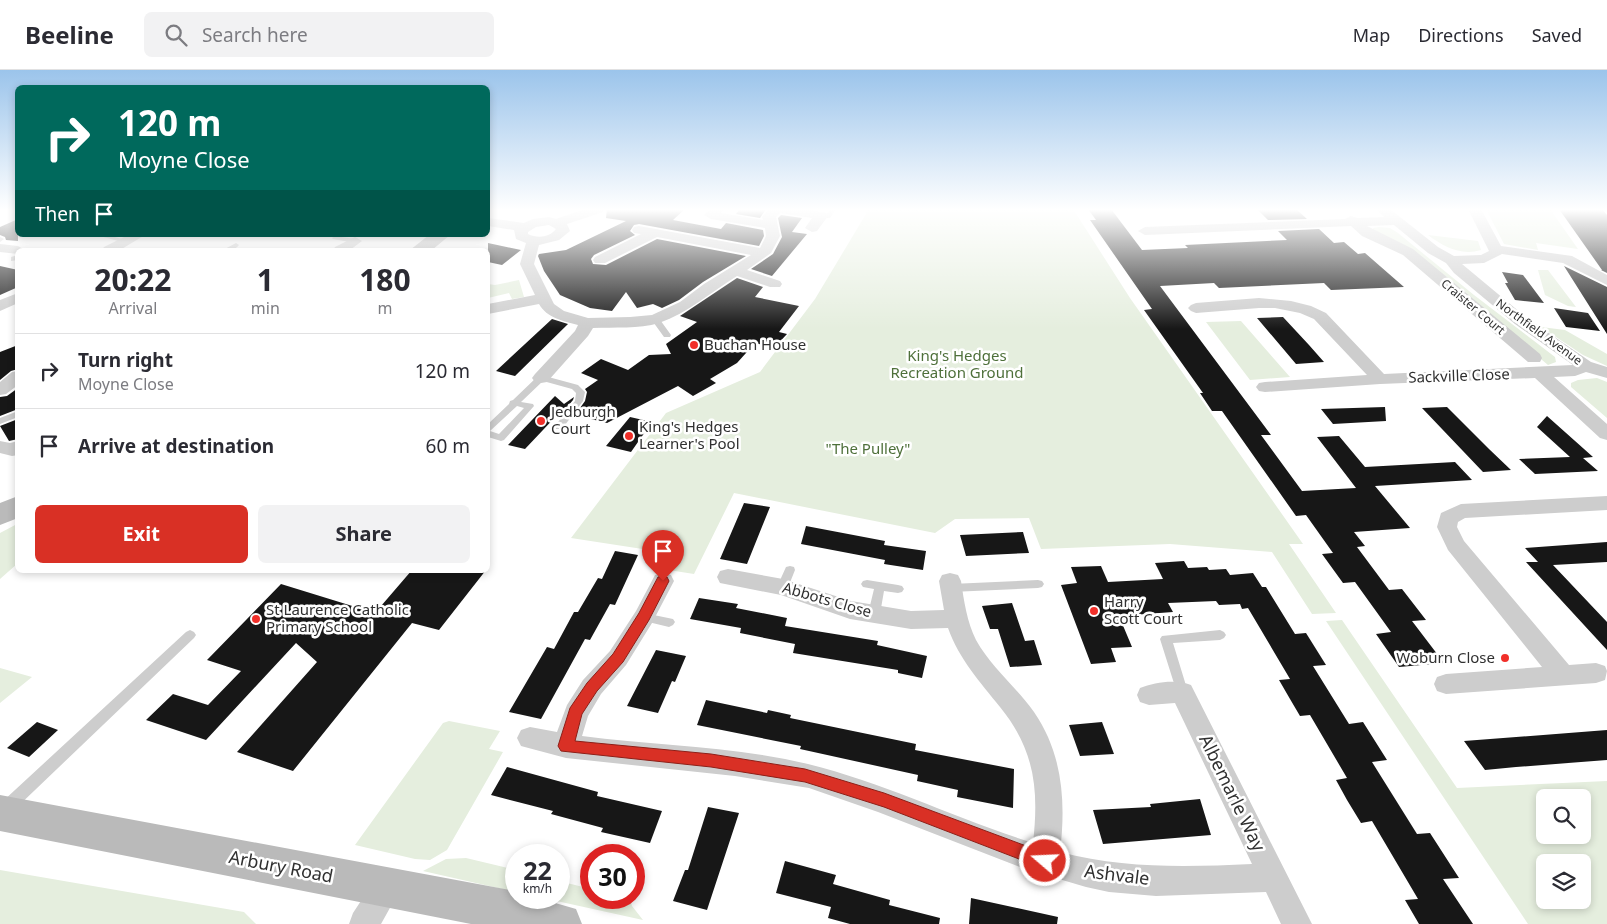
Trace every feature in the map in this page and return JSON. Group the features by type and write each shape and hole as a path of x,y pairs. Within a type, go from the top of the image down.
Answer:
{"street":[{"path":"531,249 528,264 548,306 558,314 587,323 614,323 655,318 673,312 764,253 766,249"},
{"path":"600,260 623,249"},
{"path":"741,249 764,253"},
{"name":"Craister Court","path":"1401,249 1408,252 1518,344 1607,434"},
{"name":"Northfield Avenue","path":"1432,249 1451,260 1459,270 1521,321 1585,366 1607,373"},
{"path":"1451,260 1484,259 1496,253 1496,249 1567,259 1607,281"},
{"path":"735,271 775,284"},
{"path":"490,309 544,298"},
{"path":"1196,308 1219,312 1291,304 1320,316 1328,330 1380,379"},
{"path":"541,378 582,333 587,323"},
{"name":"Craister Court","path":"1498,346 1518,344"},
{"name":"Sackville Close","path":"1296,401 1274,386 1537,365 1574,371 1585,366"},
{"path":"0,390 15,378"},
{"path":"0,447 12,450 15,448"},
{"path":"0,501 15,494"},
{"path":"1562,675 1455,546 1446,527 1448,518 1461,511 1607,503"},
{"path":"0,515 15,507"},
{"name":"Abbots Close","path":"728,577 786,578 850,610 911,620 957,619"},
{"path":"566,746 576,713 592,687 618,658 663,581"},
{"path":"951,584 957,619 967,646 983,670 1025,720 1033,734 1042,758 1051,797 1050,827 1045,861"},
{"path":"1446,684 1596,673"},
{"path":"1149,694 1182,692"},
{"name":"Albemarle Way","path":"1182,692 1297,924"},
{"name":"Ashvale","path":"530,738 566,746 711,760 805,776 884,800 1045,861 1087,873 1139,881 1274,877"},
{"name":"Arbury Road","path":"1,813 510,911 561,924"},
{"path":"364,924 386,888"}],"lane":[{"path":"655,318 667,335"},
{"path":"490,427 541,378 575,387 581,392 579,401 558,427"},
{"path":"490,435 500,438 530,406 513,403"},
{"path":"0,421 15,415"},
{"path":"867,584 898,589"},
{"path":"951,584 1038,584"},
{"path":"874,614 880,586"},
{"path":"644,616 669,622"},
{"path":"1,813 190,635"},
{"path":"1182,692 1166,639 1220,635"}],"green space":[{"name":"King's Hedges Recreation Ground","path":"845,249 1099,249 1130,298 1303,544 1289,544 1336,613 1312,614 1272,552 1170,544 1041,549 1029,518 955,519 935,533 734,493 694,574 656,568 662,552 571,538 666,413 760,372 815,299"},
{"path":"1406,249 1417,249 1555,357 1556,362 1548,365 1418,255"},
{"path":"1453,249 1481,249 1481,250 1467,252"},
{"path":"1538,270 1548,270 1576,307 1568,306 1545,295"},
{"path":"519,280 524,297 512,299 509,293 490,298 490,284"},
{"path":"1241,321 1290,377 1250,380 1206,322"},
{"path":"1541,327 1565,330 1607,354 1607,366 1583,355"},
{"path":"1597,378 1607,382 1607,418 1571,387 1571,383 1578,380"},
{"path":"15,525 15,566 0,579 0,533"},
{"path":"1342,620 1457,788 1607,781 1607,924 1528,924 1326,621"},
{"path":"0,668 32,677 0,703"},
{"path":"449,721 500,731 489,749 503,752 447,850 430,860 415,859 355,845 443,723"},
{"path":"466,858 505,867 505,890 423,871 446,859"},
{"path":"0,870 244,912 256,924 0,924"},
{"path":"570,884 580,886 580,906 570,904"},
{"path":"593,909 634,909 643,920"}],"building":[{"path":"490,249 521,250 502,265 490,262"},
{"path":"607,249 594,255 591,259 593,264 606,265 638,249 709,249 746,256 703,282 679,300 662,308 653,304 637,308 626,292 612,311 590,308 560,295 544,271 538,256 539,254 566,250"},
{"path":"776,249 795,249 772,276 751,269 773,254"},
{"path":"1110,249 1352,249 1358,254 1365,253 1404,287 1331,290 1324,283 1219,288 1214,283 1160,286 1271,435 1261,435 1302,491 1356,488 1317,437 1339,436 1365,467 1455,462 1472,480 1375,486 1410,528 1354,532 1365,546 1357,547 1389,590 1402,589 1426,620 1412,621 1444,663 1399,667 1376,634 1391,632 1355,582 1343,583 1322,554 1333,553 1306,515 1296,516 1222,411 1212,411 1200,393 1203,393 1144,310 1152,309"},
{"path":"1587,249 1607,249 1607,273 1602,270"},
{"path":"0,266 15,269 15,288 0,295"},
{"path":"1564,266 1607,287 1607,334"},
{"path":"1502,272 1523,275 1544,303 1515,300 1505,283 1508,283"},
{"name":"Buchan House","path":"737,278 763,287 755,297 799,306 779,332 787,334 774,348 755,343 737,363 710,379 716,383 693,396 678,386 607,423 575,415 585,401 587,392 585,389 598,380 581,373 601,359 628,370 649,355 671,354 666,344 697,322 680,316"},
{"path":"1554,308 1588,313 1600,331 1566,327"},
{"path":"1283,317 1324,362 1296,364 1257,318"},
{"path":"552,319 568,324 515,376 496,371"},
{"path":"15,346 15,370 0,380 0,352"},
{"path":"15,390 15,410 0,416 0,397 7,396"},
{"path":"555,396 564,404 574,397 563,412 560,412 525,449 508,445"},
{"path":"1385,407 1386,421 1333,424 1321,409"},
{"path":"1447,407 1511,470 1483,472 1422,408"},
{"path":"1547,416 1593,457 1583,458 1598,471 1535,474 1519,459 1570,457 1537,427"},
{"name":"King's Hedges Learner's Pool","path":"630,417 652,422 631,452 606,446"},
{"path":"15,420 15,440 9,441 0,426"},
{"path":"744,503 770,507 747,564 720,559"},
{"path":"806,526 885,541 884,545 926,551 923,570 884,564 885,560 801,544"},
{"path":"1023,532 1029,553 966,556 960,535"},
{"path":"1607,542 1607,562 1553,565 1607,622 1607,650 1526,562 1538,562 1525,548"},
{"path":"615,551 638,555 615,605 610,604 590,640 585,639 541,719 509,712 547,647 554,649 574,612 578,612 598,578 602,579"},
{"path":"1184,561 1188,568 1226,569 1230,575 1253,573 1262,587 1266,587 1295,634 1306,633 1326,665 1313,666 1349,724 1363,722 1387,760 1372,762 1417,834 1430,833 1459,878 1443,879 1473,924 1419,924 1405,900 1418,899 1372,821 1361,823 1347,800 1336,780 1347,778 1310,715 1300,716 1290,699 1279,680 1290,679 1248,608 1242,609 1240,604 1219,605 1216,601 1168,603 1173,612 1119,616 1132,647 1111,648 1116,662 1091,664 1061,585 1077,583 1071,567 1101,566 1108,582 1163,579 1155,563"},
{"path":"409,573 484,573 439,630 412,623 293,771 237,752 317,662 296,643 206,740 146,720 173,694 208,705 241,671 207,660 281,584 375,613"},
{"path":"699,598 738,604 736,608 787,618 785,626 878,641 877,645 927,656 922,678 898,673 898,670 793,653 795,644 740,633 741,628 690,619"},
{"path":"1012,603 1025,641 1034,640 1042,665 1010,667 998,629 990,629 982,606"},
{"path":"656,650 686,656 675,682 672,681 658,713 627,706"},
{"path":"706,700 767,713 768,710 791,715 790,718 916,744 915,750 1014,769 1013,808 957,797 958,790 917,781 918,775 800,749 801,746 697,725"},
{"path":"37,722 58,730 29,757 7,748"},
{"path":"1102,722 1114,754 1080,756 1069,725"},
{"path":"1607,730 1607,760 1485,770 1464,741"},
{"path":"507,767 598,792 597,796 662,811 650,843 601,832 603,828 551,814 553,811 491,795"},
{"path":"1200,799 1211,835 1103,844 1093,810 1151,807 1150,804"},
{"path":"708,807 739,813 707,910 673,901 685,870 688,870"},
{"path":"785,861 836,875 833,884 890,900 889,905 940,918 939,924 850,924 828,918 831,907 776,893"},
{"path":"971,898 1058,917 1057,924 969,924"}],"place":[{"name":"Buchan House","path":"694,345"},
{"name":"Jedburgh Court","path":"541,421"},
{"name":"King's Hedges Learner's Pool","path":"629,436"},
{"name":"Harry Scott Court","path":"1094,611"},
{"name":"St Laurence Catholic Primary School","path":"256,619"},
{"name":"Woburn Close","path":"1505,658"}],"route":[{"path":"663,581 618,658 592,687 576,713 566,746 711,760 805,776 884,800 1045,861"}],"park label":[{"name":"\"The Pulley\"","path":"868,449"}]}
